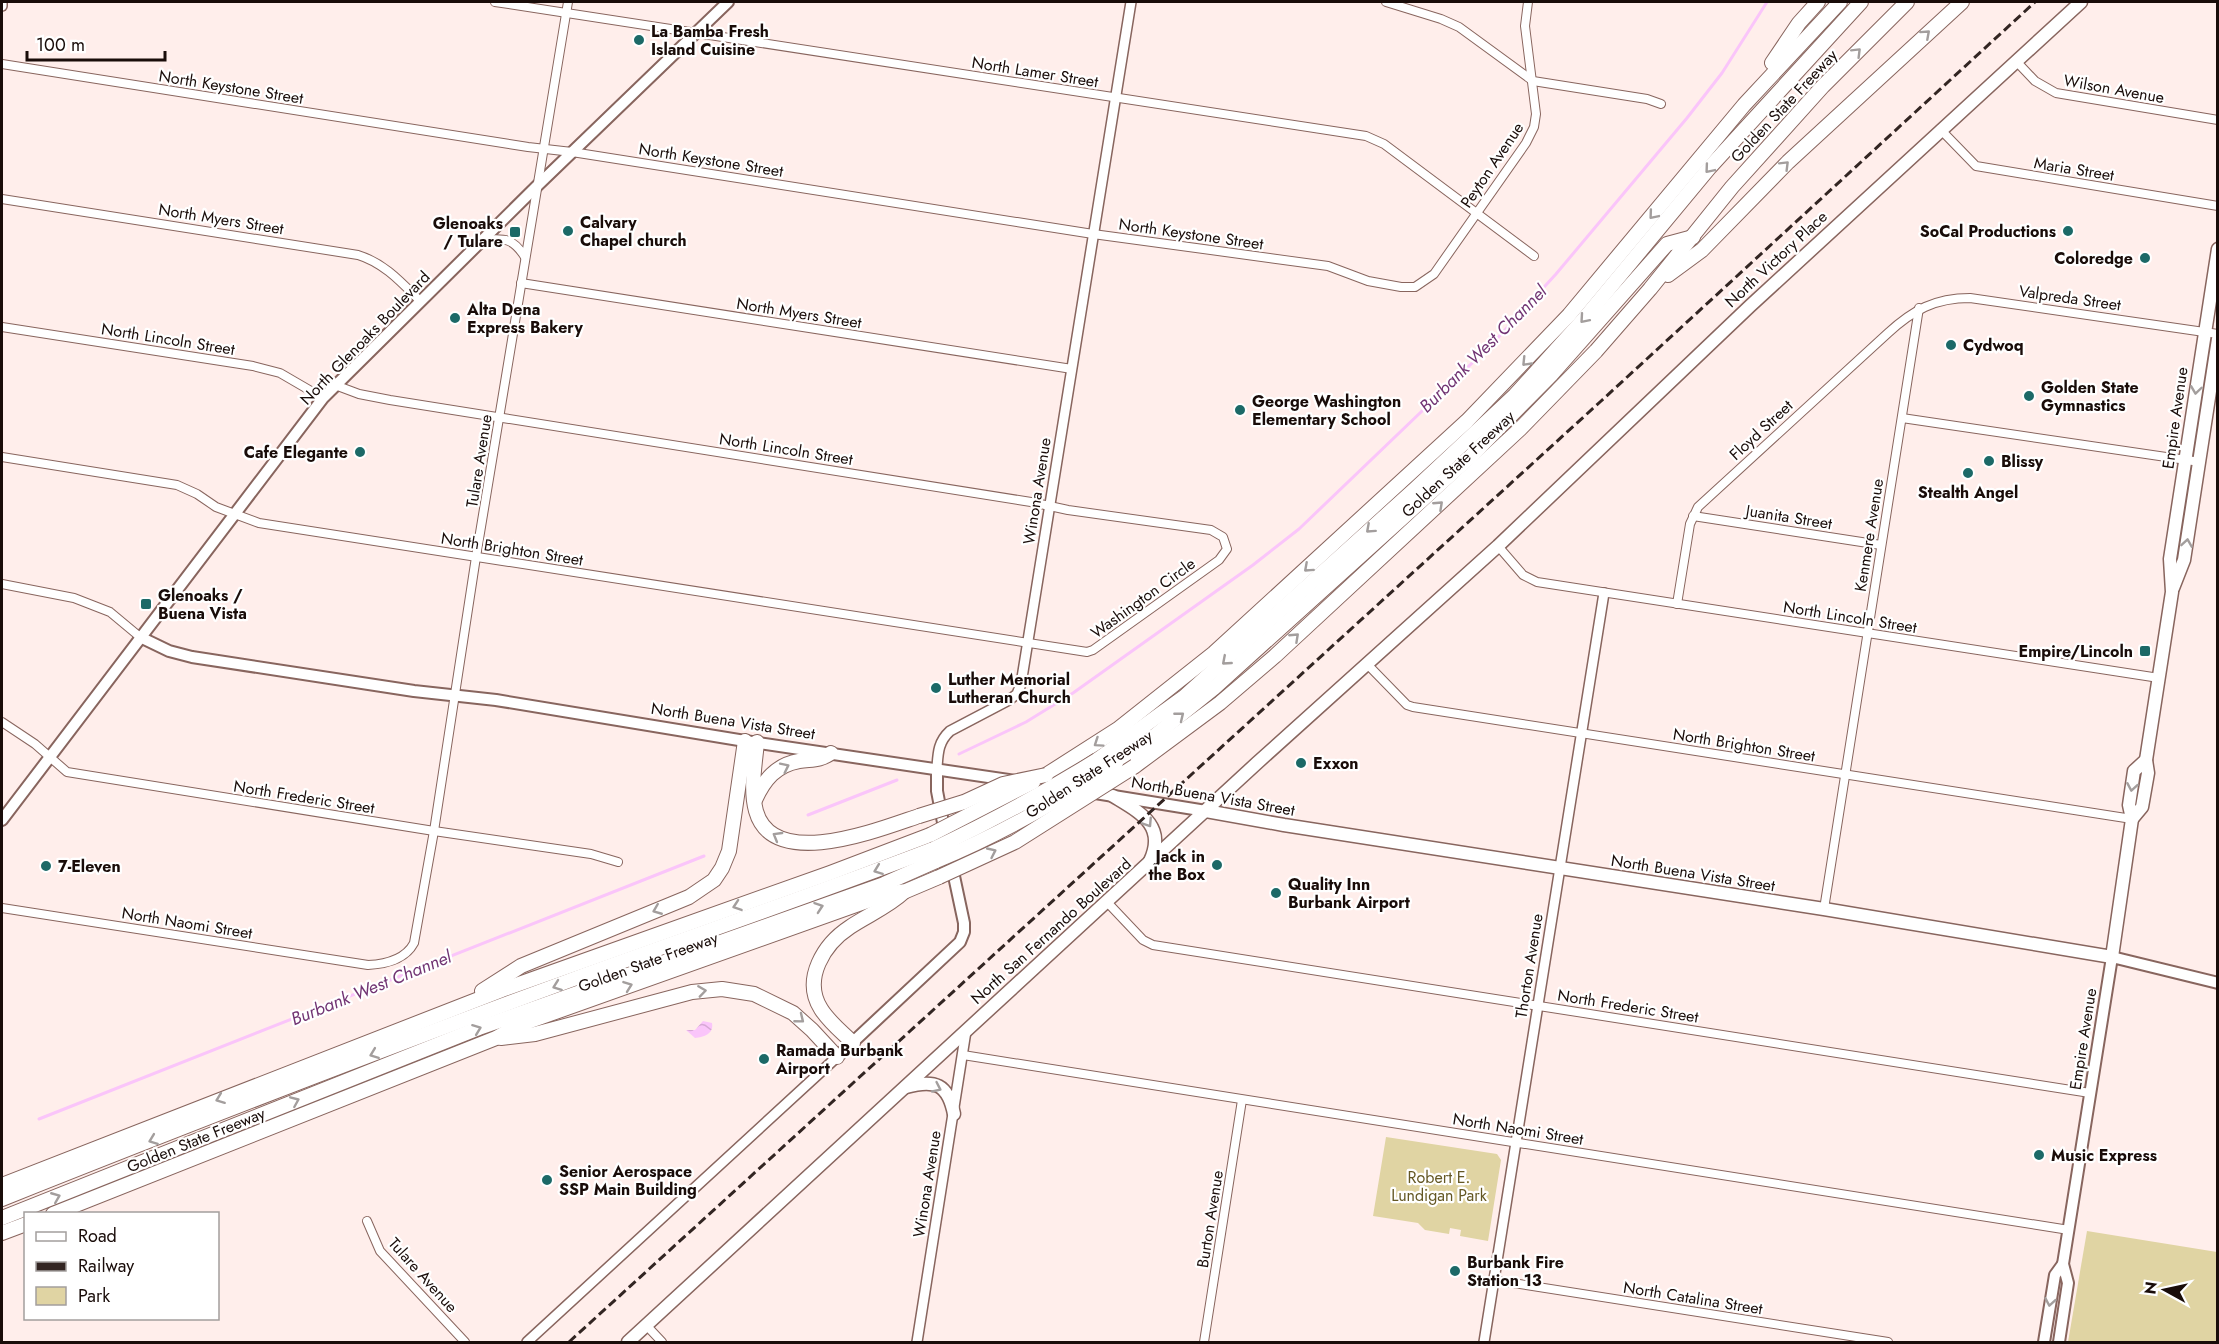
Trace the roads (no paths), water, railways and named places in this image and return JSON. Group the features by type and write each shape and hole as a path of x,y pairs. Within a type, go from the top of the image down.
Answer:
{"highway":[{"path":"1744,105 1799,23 1818,2"},
{"name":"Golden State Freeway","path":"2,1185 458,1007 933,848 996,803 1077,757 1151,705 1214,653 1467,422 1569,315 1744,105 1840,2"},
{"path":"2,1199 407,1041 741,918 832,888 933,848 999,817 1097,760 1184,697 1415,489 1515,395 1583,321 1710,167 1861,2"},
{"name":"Golden State Freeway","path":"58,1212 496,1038 530,1021 887,894 906,891 1015,842 1135,766 1220,703 1267,662 1520,429 1596,351 1650,289 1732,187 1822,86 1907,2"},
{"path":"1650,289 1702,250 1788,162 1962,2"},
{"path":"2,1218 479,1028 884,884 933,848 972,846 1014,825 1142,746 1214,688 1470,457 1551,375 1667,244 1693,237"},
{"path":"751,741 754,802 760,821 773,836 798,843 838,840 867,833 964,802 1003,784 1046,775"},
{"path":"458,1007 521,966 690,897 714,880 729,850 751,741"},
{"path":"754,802 762,785 771,774 785,765 802,760 820,760 831,753"},
{"path":"853,1043 821,1009 815,994 814,976 820,958 830,943 849,927 894,902 906,891"},
{"path":"496,1038 535,1034 692,992 722,989 754,994 793,1013 837,1057"},
{"path":"2,1233 24,1225"}],"main road":[{"name":"North Glenoaks Boulevard","path":"2,820 323,398 538,185 728,2"},
{"name":"North Victory Place","path":"1498,546 1750,306 1940,129 2081,2"},
{"name":"Empire Avenue","path":"2172,592 2170,559 2217,249"},
{"name":"Empire Avenue","path":"2059,1342 2068,1283 2063,1264 2132,819 2129,805 2134,771 2145,760 2172,592 2184,560 2217,339"},
{"name":"North San Fernando Boulevard","path":"628,1342 1498,546"},
{"name":"North Buena Vista Street","path":"140,637 169,651 192,657 414,691 455,694 937,768 1559,869 1824,909 2112,957 2217,983"},
{"name":"Winona Avenue","path":"853,1043 960,942 964,932 937,791 937,768"},
{"path":"1113,796 1142,814 1153,827 1156,845 1148,865"},
{"path":"837,1057 853,1043"},
{"path":"905,1087 922,1083 938,1085 948,1094 954,1114"},
{"name":"Empire Avenue","path":"2044,1342 2055,1275 2063,1264"}],"street":[{"name":"North Lamer Street","path":"495,2 1366,136 1384,144 1534,256"},
{"name":"Tulare Avenue","path":"368,965 403,957 414,943 568,2"},
{"name":"Winona Avenue","path":"937,768 941,741 950,730 1009,700 1017,694 1021,684 1131,2"},
{"path":"1386,2 1459,27 1533,81 1647,99 1661,104"},
{"name":"Peyton Avenue","path":"1415,287 1434,274 1527,142 1534,127 1536,114 1525,26 1528,2"},
{"name":"Wilson Avenue","path":"2016,61 2035,81 2056,93 2217,120"},
{"name":"North Keystone Street","path":"2,64 1093,234 1328,266 1368,281 1415,287"},
{"name":"Maria Street","path":"1940,129 1976,166 2217,206"},
{"name":"North Myers Street","path":"2,199 358,255 374,261 389,271 420,301"},
{"path":"483,240 496,239 512,242 525,257"},
{"name":"North Myers Street","path":"521,283 1072,369"},
{"name":"Valpreda Street","path":"1919,308 1949,300 1970,298 2217,334"},
{"name":"Kenmere Avenue","path":"1824,909 1919,308"},
{"name":"Floyd Street","path":"1677,604 1693,516 1706,499 1879,340 1919,308"},
{"name":"North Lincoln Street","path":"2,327 253,366 280,373 323,398"},
{"name":"North Lincoln Street","path":"335,385 362,395 500,418 1211,530 1219,533 1227,544"},
{"path":"1902,418 2200,462"},
{"name":"North Brighton Street","path":"2,457 177,485 197,494 216,507 259,523 1027,642"},
{"name":"Juanita Street","path":"1693,516 1881,545"},
{"name":"Washington Circle","path":"1027,642 1087,652 1094,650 1220,560 1226,553 1227,544"},
{"name":"North Lincoln Street","path":"1498,546 1523,575 1536,582 2159,678"},
{"name":"North Buena Vista Street","path":"2,584 74,598 110,612 140,637"},
{"name":"Thorton Avenue","path":"1484,1342 1604,594"},
{"name":"North Brighton Street","path":"1367,664 1407,705 1413,707 2132,819"},
{"name":"North Frederic Street","path":"2,722 67,772 591,854 618,862"},
{"name":"North Frederic Street","path":"1107,902 1143,940 1153,945 2090,1093"},
{"name":"North Naomi Street","path":"2,908 368,965"},
{"name":"Winona Avenue","path":"917,1342 966,1031"},
{"name":"North Naomi Street","path":"963,1055 2069,1230"},
{"path":"527,1342 837,1057"},
{"name":"Burton Avenue","path":"1204,1342 1242,1100"},
{"name":"Tulare Avenue","path":"367,1221 380,1251 465,1342"},
{"name":"North Catalina Street","path":"1494,1280 1888,1342"},
{"path":"646,1325 662,1342"}],"water":[{"path":"703,1021 712,1023 710,1032 705,1036 695,1038 686,1030 695,1030"}],"waterway":[{"name":"Burbank West Channel","path":"959,754 1026,722 1073,693 1253,565 1299,529 1494,342 1556,274 1722,73 1767,2"},
{"name":"Burbank West Channel","path":"808,815 897,780"},
{"name":"Burbank West Channel","path":"39,1119 704,856"}],"railway":[{"path":"569,1342 2035,2"}],"place":[{"name":"La Bamba Fresh Island Cuisine","path":"639,40"},
{"name":"Calvary Chapel church","path":"568,231"},
{"name":"SoCal Productions","path":"2068,231"},
{"name":"Glenoaks / Tulare","path":"515,232"},
{"name":"Coloredge","path":"2145,258"},
{"name":"Alta Dena Express Bakery","path":"455,318"},
{"name":"Cydwoq","path":"1951,345"},
{"name":"Golden State Gymnastics","path":"2029,396"},
{"name":"George Washington Elementary School","path":"1240,410"},
{"name":"Cafe Elegante","path":"360,452"},
{"name":"Blissy","path":"1989,461"},
{"name":"Stealth Angel","path":"1968,473"},
{"name":"Glenoaks / Buena Vista","path":"146,604"},
{"name":"Empire/Lincoln","path":"2145,651"},
{"name":"Luther Memorial Lutheran Church","path":"936,688"},
{"name":"Exxon","path":"1301,763"},
{"name":"Jack in the Box","path":"1217,865"},
{"name":"7-Eleven","path":"46,866"},
{"name":"Quality Inn Burbank Airport","path":"1276,893"},
{"name":"Ramada Burbank Airport","path":"764,1059"},
{"name":"Music Express","path":"2039,1155"},
{"name":"Senior Aerospace SSP Main Building","path":"547,1180"},
{"name":"Burbank Fire Station 13","path":"1455,1271"}],"park label":[{"name":"Robert E. Lundigan Park","path":"1439,1186"}]}
